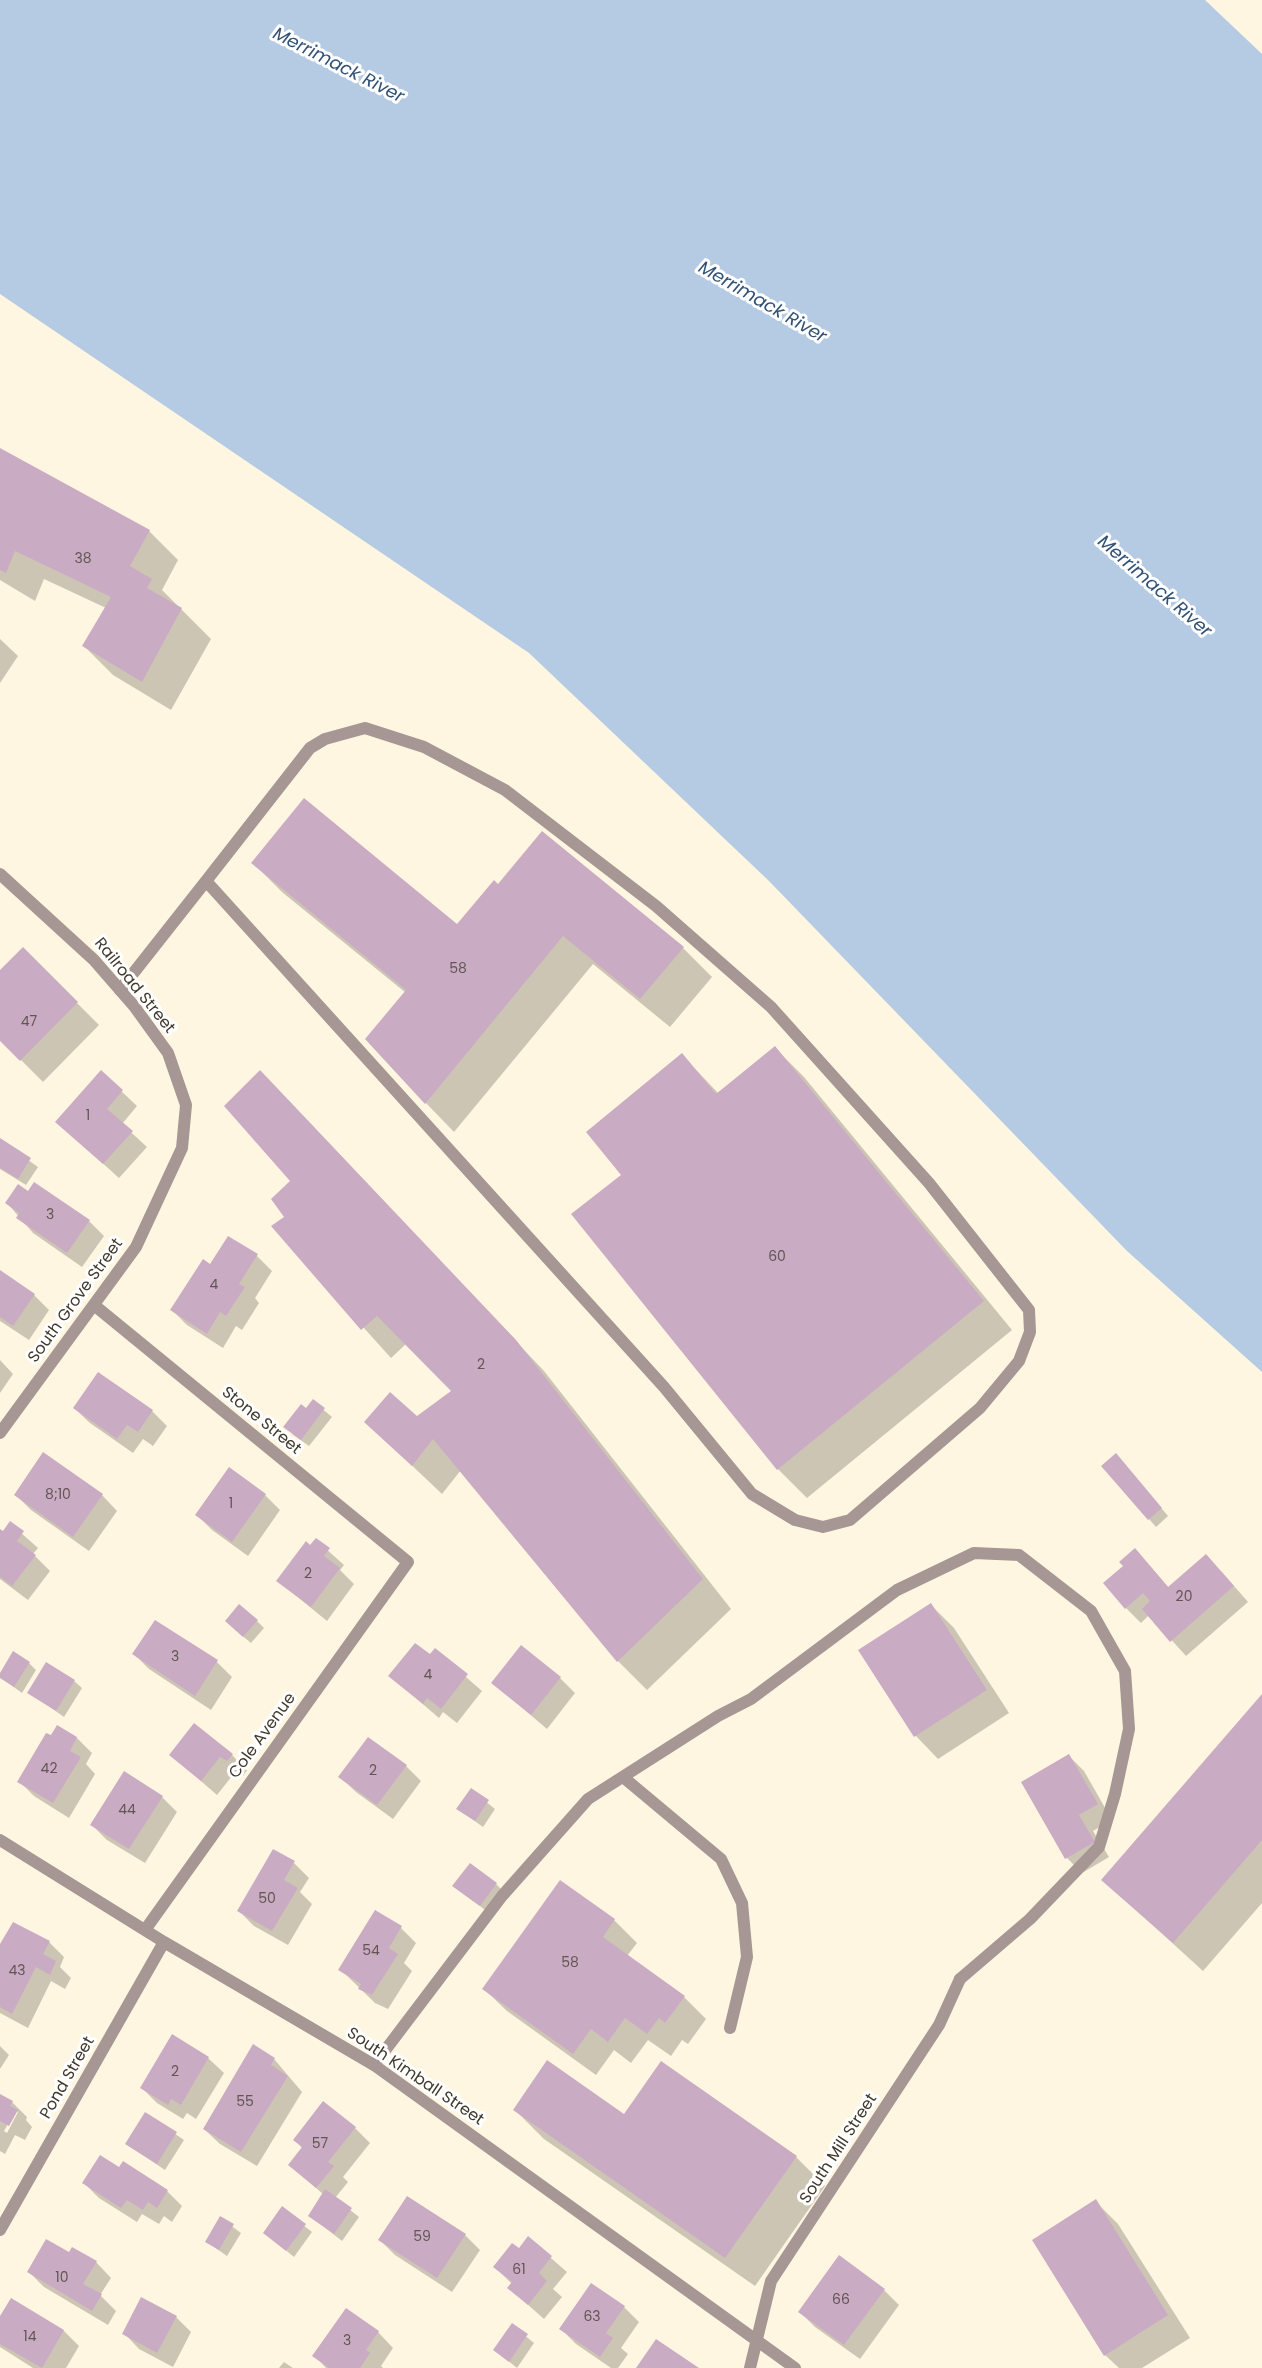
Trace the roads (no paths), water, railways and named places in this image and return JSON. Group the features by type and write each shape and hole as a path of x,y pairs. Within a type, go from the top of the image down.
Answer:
{"street":[{"path":"120,990 310,748 326,739 365,728 424,747 505,790 656,906 771,1007 929,1183 1029,1310 1030,1332 1019,1361 980,1408 850,1520 823,1527 795,1520 752,1494 664,1387 206,881"},
{"name":"Railroad Street","path":"0,874 94,960 168,1053 186,1105 182,1148"},
{"name":"South Grove Street","path":"0,1433 136,1247 182,1148"},
{"name":"Stone Street","path":"94,1305 408,1562"},
{"name":"South Mill Street","path":"623,1777 751,1699 897,1590 974,1553 1019,1555 1091,1611 1125,1671 1129,1729 1115,1794 1099,1847 1030,1919 960,1979 939,2025 771,2281 750,2368"},
{"name":"Cole Avenue","path":"145,1929 408,1562"},
{"path":"374,2065 502,1896 588,1799 623,1777 722,1859 742,1903 747,1957 730,2028"},
{"name":"South Kimball Street","path":"0,1840 164,1942 374,2065 795,2368"},
{"name":"Pond Street","path":"0,2230 164,1942"}],"water":[{"name":"Merrimack River","path":"0,0 1205,0 1262,54 1262,1372 1127,1251 769,881 529,653 0,294"}]}
